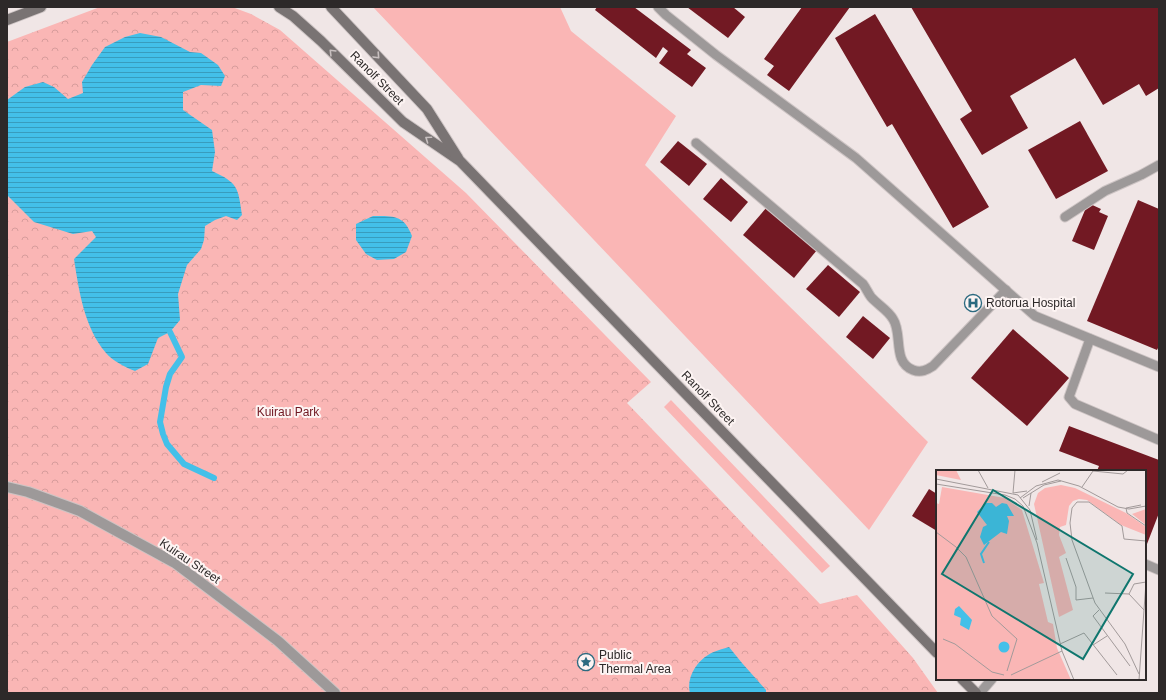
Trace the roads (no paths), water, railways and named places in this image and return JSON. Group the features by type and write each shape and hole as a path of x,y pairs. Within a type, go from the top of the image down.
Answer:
{"main road":[{"path":"7,20 41,7"},
{"name":"Ranolf Street","path":"279,7 293,16 321,40 403,122 460,161 936,652"},
{"name":"Ranolf Street","path":"331,7 427,109 460,161"},
{"path":"963,680 976,693"}],"street":[{"name":"Kuirau Street","path":"7,487 28,492 80,511 174,563 278,641 335,693"}],"lane":[{"path":"658,7 716,56 856,158 1035,316 1159,366"},
{"path":"696,143 864,284 871,296 894,320 897,329 900,354 902,360 910,369 921,372 933,366 1006,290"},
{"path":"1065,217 1105,190 1141,175 1159,165"},
{"path":"1090,339 1069,397 1075,404 1159,440"},
{"path":"1146,564 1159,570"},
{"path":"980,693 991,680"}],"water":[{"path":"140,33 161,37 190,52 201,53 218,65 225,76 221,86 201,85 183,92 183,110 212,130 215,152 212,171 227,179 235,187 238,192 242,215 237,220 226,216 205,226 204,240 201,249 187,265 178,294 180,320 170,332 158,338 148,364 135,371 119,364 106,353 92,332 84,308 74,259 96,237 92,231 73,234 34,222 7,195 7,100 25,87 43,82 54,87 68,99 83,93 82,82 105,47 125,37"},
{"path":"373,216 387,216 402,220 412,236 406,252 394,259 377,260 366,254 356,240 356,224"},
{"path":"729,647 766,690 766,693 690,693 689,682 696,666 710,654"}],"waterway":[{"path":"170,332 182,357 170,374 166,387 160,422 163,434 167,444 184,464 214,478"}],"place":[{"name":"Rotorua Hospital","path":"973,303"},
{"name":"Public Thermal Area","path":"586,662"}],"park label":[{"name":"Kuirau Park","path":"288,412"}]}
